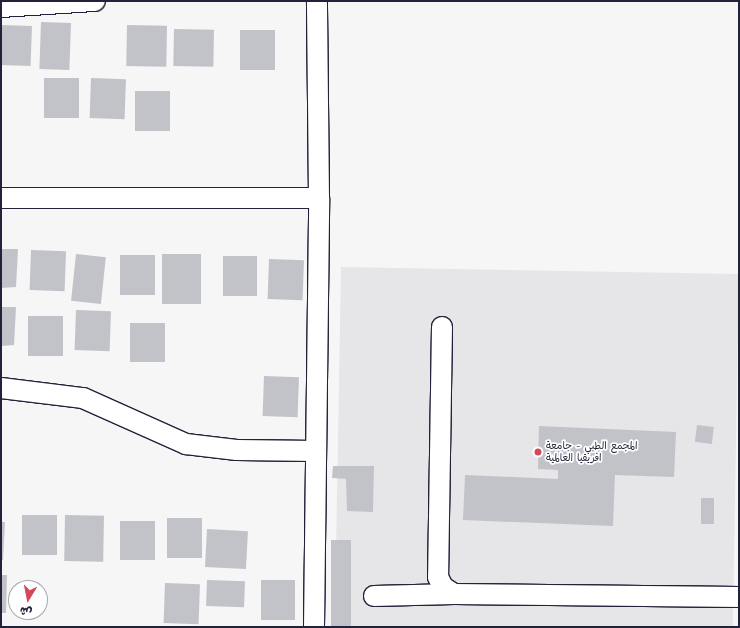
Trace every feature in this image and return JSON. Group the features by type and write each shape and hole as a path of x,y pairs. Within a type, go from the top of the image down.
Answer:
{"street":[{"path":"1,7 95,1"},
{"path":"314,627 319,198 317,1"},
{"path":"1,198 319,198"},
{"path":"442,327 438,577 443,587 454,594"},
{"path":"1,388 83,398 186,444 237,450 316,451"},
{"path":"374,596 454,594 739,597"}],"shaded area":[{"name":"المجمع الطبي - جامعة افريقيا العالمية","path":"341,267 739,274 733,627 335,627"}],"building":[{"path":"41,22 71,23 69,70 39,69"},
{"path":"1,25 32,26 31,66 1,65"},
{"path":"127,25 167,26 166,67 126,66"},
{"path":"174,29 214,30 213,67 173,66"},
{"path":"240,30 275,30 275,70 240,70"},
{"path":"44,78 79,78 79,118 44,118"},
{"path":"91,78 126,79 125,119 90,118"},
{"path":"135,91 170,91 170,131 135,131"},
{"path":"1,249 18,249 16,287 1,288"},
{"path":"31,250 66,251 65,291 30,290"},
{"path":"76,254 106,257 101,304 71,301"},
{"path":"162,254 201,254 201,304 162,304"},
{"path":"120,255 155,255 155,295 120,295"},
{"path":"223,256 257,256 257,296 223,296"},
{"path":"269,259 304,260 303,300 268,299"},
{"path":"1,307 16,307 14,345 1,346"},
{"path":"76,310 111,311 110,351 75,350"},
{"path":"28,316 63,316 63,356 28,356"},
{"path":"130,323 165,323 165,362 130,362"},
{"path":"264,376 299,377 298,417 263,416"},
{"path":"697,425 714,427 712,444 695,442"},
{"path":"539,426 676,432 674,477 615,475 613,526 463,520 465,475 558,479 558,470 538,469"},
{"path":"333,466 374,466 373,512 347,511 346,479 332,478"},
{"path":"701,498 714,498 714,524 701,524"},
{"path":"22,515 57,515 57,555 22,555"},
{"path":"65,515 104,516 103,562 64,561"},
{"path":"167,518 202,518 202,558 167,558"},
{"path":"120,521 155,521 155,560 120,560"},
{"path":"1,522 5,522 3,560 1,560"},
{"path":"207,529 248,531 246,569 205,567"},
{"path":"331,540 351,540 351,626 331,626"},
{"path":"1,575 7,575 6,613 1,613"},
{"path":"207,580 245,581 244,607 206,606"},
{"path":"261,580 295,580 295,620 261,620"},
{"path":"165,583 200,584 199,624 164,623"}],"place":[{"name":"المجمع الطبي - جامعة افريقيا العالمية","path":"538,452"}]}
